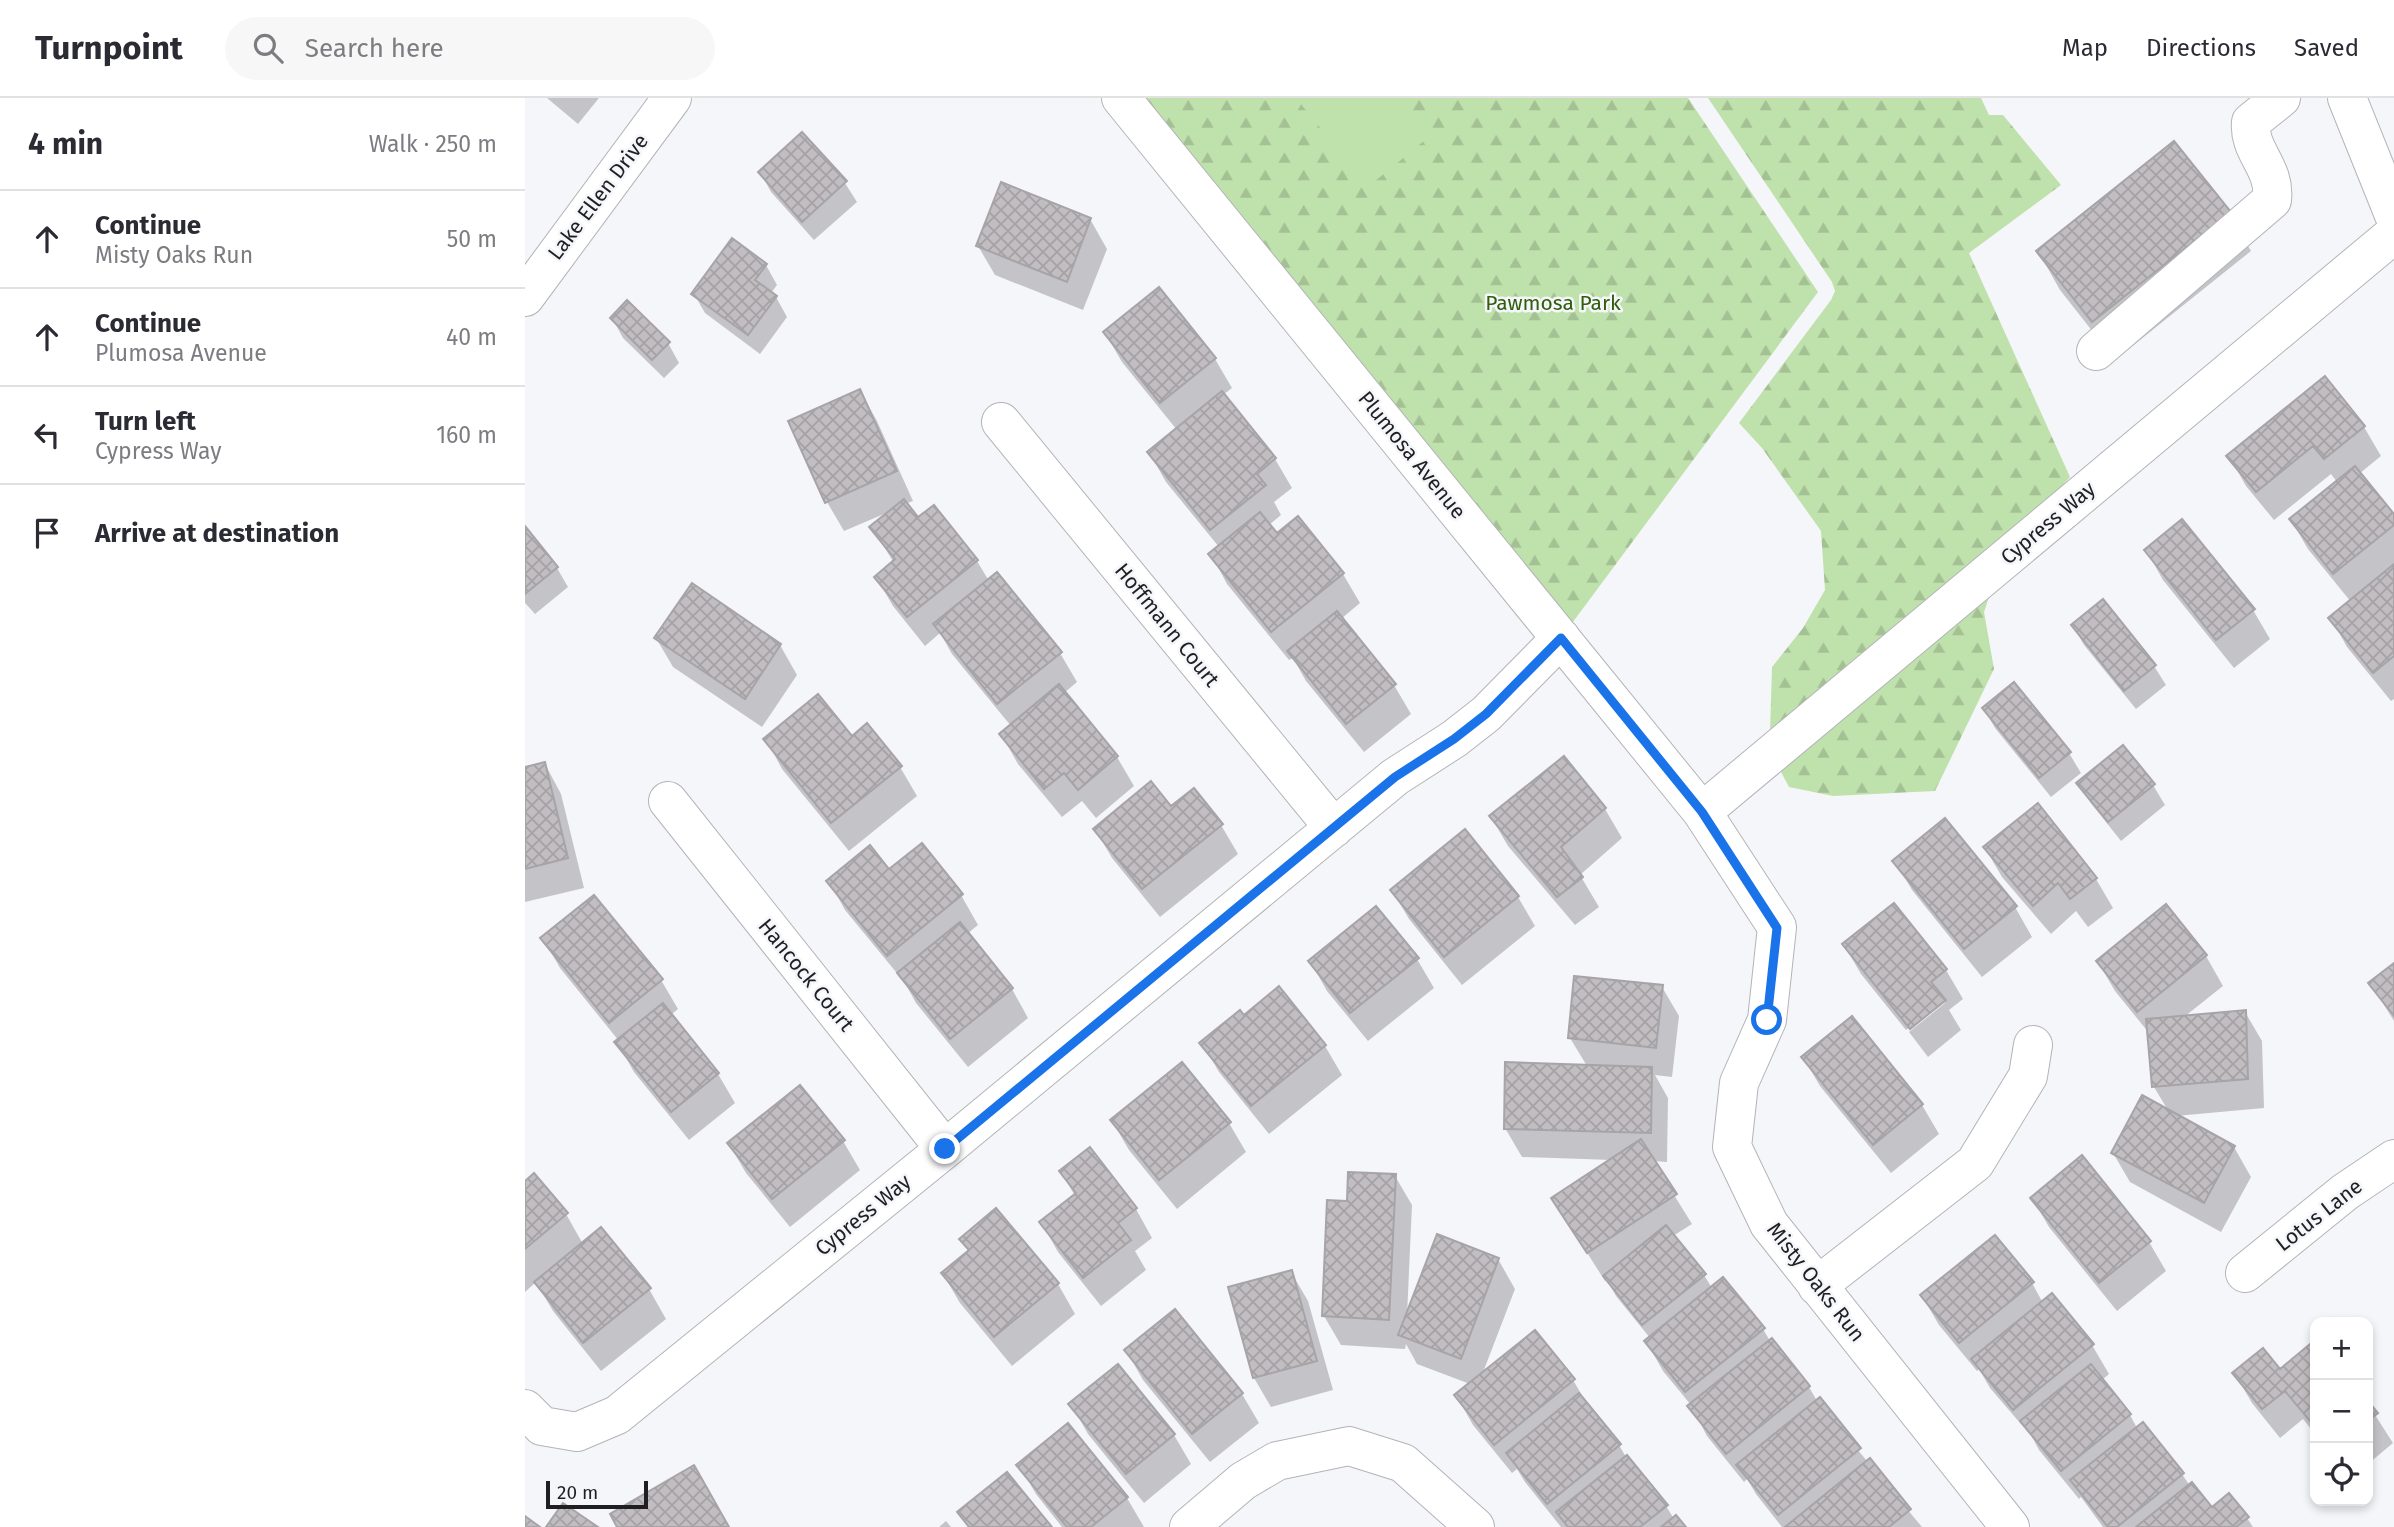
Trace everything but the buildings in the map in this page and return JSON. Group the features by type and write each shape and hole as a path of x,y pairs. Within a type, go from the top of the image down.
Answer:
{"street":[{"name":"Lake Ellen Drive","path":"525,296 672,98"},
{"name":"Plumosa Avenue","path":"1121,98 1702,812"},
{"path":"2096,351 2271,200 2274,185 2250,135 2251,122 2281,98"},
{"path":"2347,98 2394,215"},
{"name":"Cypress Way","path":"1702,812 2394,234"},
{"name":"Hoffmann Court","path":"1001,422 1334,828"},
{"name":"Cypress Way","path":"525,1409 542,1426 577,1432 618,1415 1395,777 1454,739 1486,714 1561,638"},
{"name":"Hancock Court","path":"668,801 945,1149"},
{"name":"Misty Oaks Run","path":"1702,812 1777,928 1767,1020 1739,1083 1732,1147 1769,1224 2010,1527"},
{"path":"1817,1286 1975,1163 2028,1076 2033,1045"},
{"name":"Lotus Lane","path":"2245,1273 2345,1192 2394,1159"},
{"path":"1189,1527 1243,1481 1277,1461 1349,1446 1403,1462 1475,1527"}],"green space":[{"name":"Pawmosa Park","path":"1121,98 1688,98 1818,292 1561,638"},
{"path":"1296,98 1399,98 1430,136 1368,187"},
{"path":"1708,98 1981,98 1989,115 2003,115 2061,185 1969,253 2070,477 2051,498 1770,733 1772,667 1803,628 1825,590 1821,531 1762,448 1739,423 1835,291 1832,282"},
{"path":"1990,594 1984,612 1994,669 1935,791 1833,796 1789,787 1780,770"}],"route":[{"path":"945,1149 1395,777 1454,739 1486,714 1561,638 1702,812 1777,928 1767,1020"}]}
